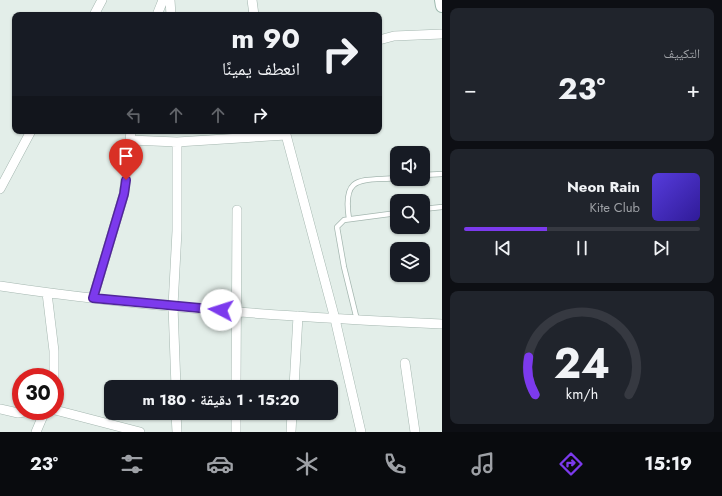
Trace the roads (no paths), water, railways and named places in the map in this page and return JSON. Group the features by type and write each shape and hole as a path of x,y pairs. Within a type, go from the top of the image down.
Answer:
{"main road":[{"path":"441,0 442,6"}],"street":[{"path":"96,12 102,0"},
{"path":"158,12 163,0"},
{"path":"170,0 171,12"},
{"path":"252,0 254,12"},
{"path":"382,39 394,36 442,34"},
{"path":"0,189 29,134"},
{"path":"93,298 124,194 130,135 174,138 263,134"},
{"path":"285,134 335,319 361,432"},
{"path":"174,138 177,231 173,306 176,380"},
{"path":"236,380 237,210"},
{"path":"0,286 47,293 236,312 335,319 442,324"},
{"path":"47,293 54,351 54,368"},
{"path":"294,380 298,316"},
{"path":"405,363 415,432"},
{"path":"0,409 12,412"},
{"path":"64,412 140,432"},
{"path":"36,432 42,420"},
{"path":"176,420 177,432"},
{"path":"236,420 236,432"},
{"path":"291,432 292,420"}],"lane":[{"path":"430,175 442,174"},
{"path":"349,219 347,205 348,191 351,185 359,181 390,179"},
{"path":"430,208 442,206"},
{"path":"357,320 344,267 337,227 344,220 390,213"}]}
